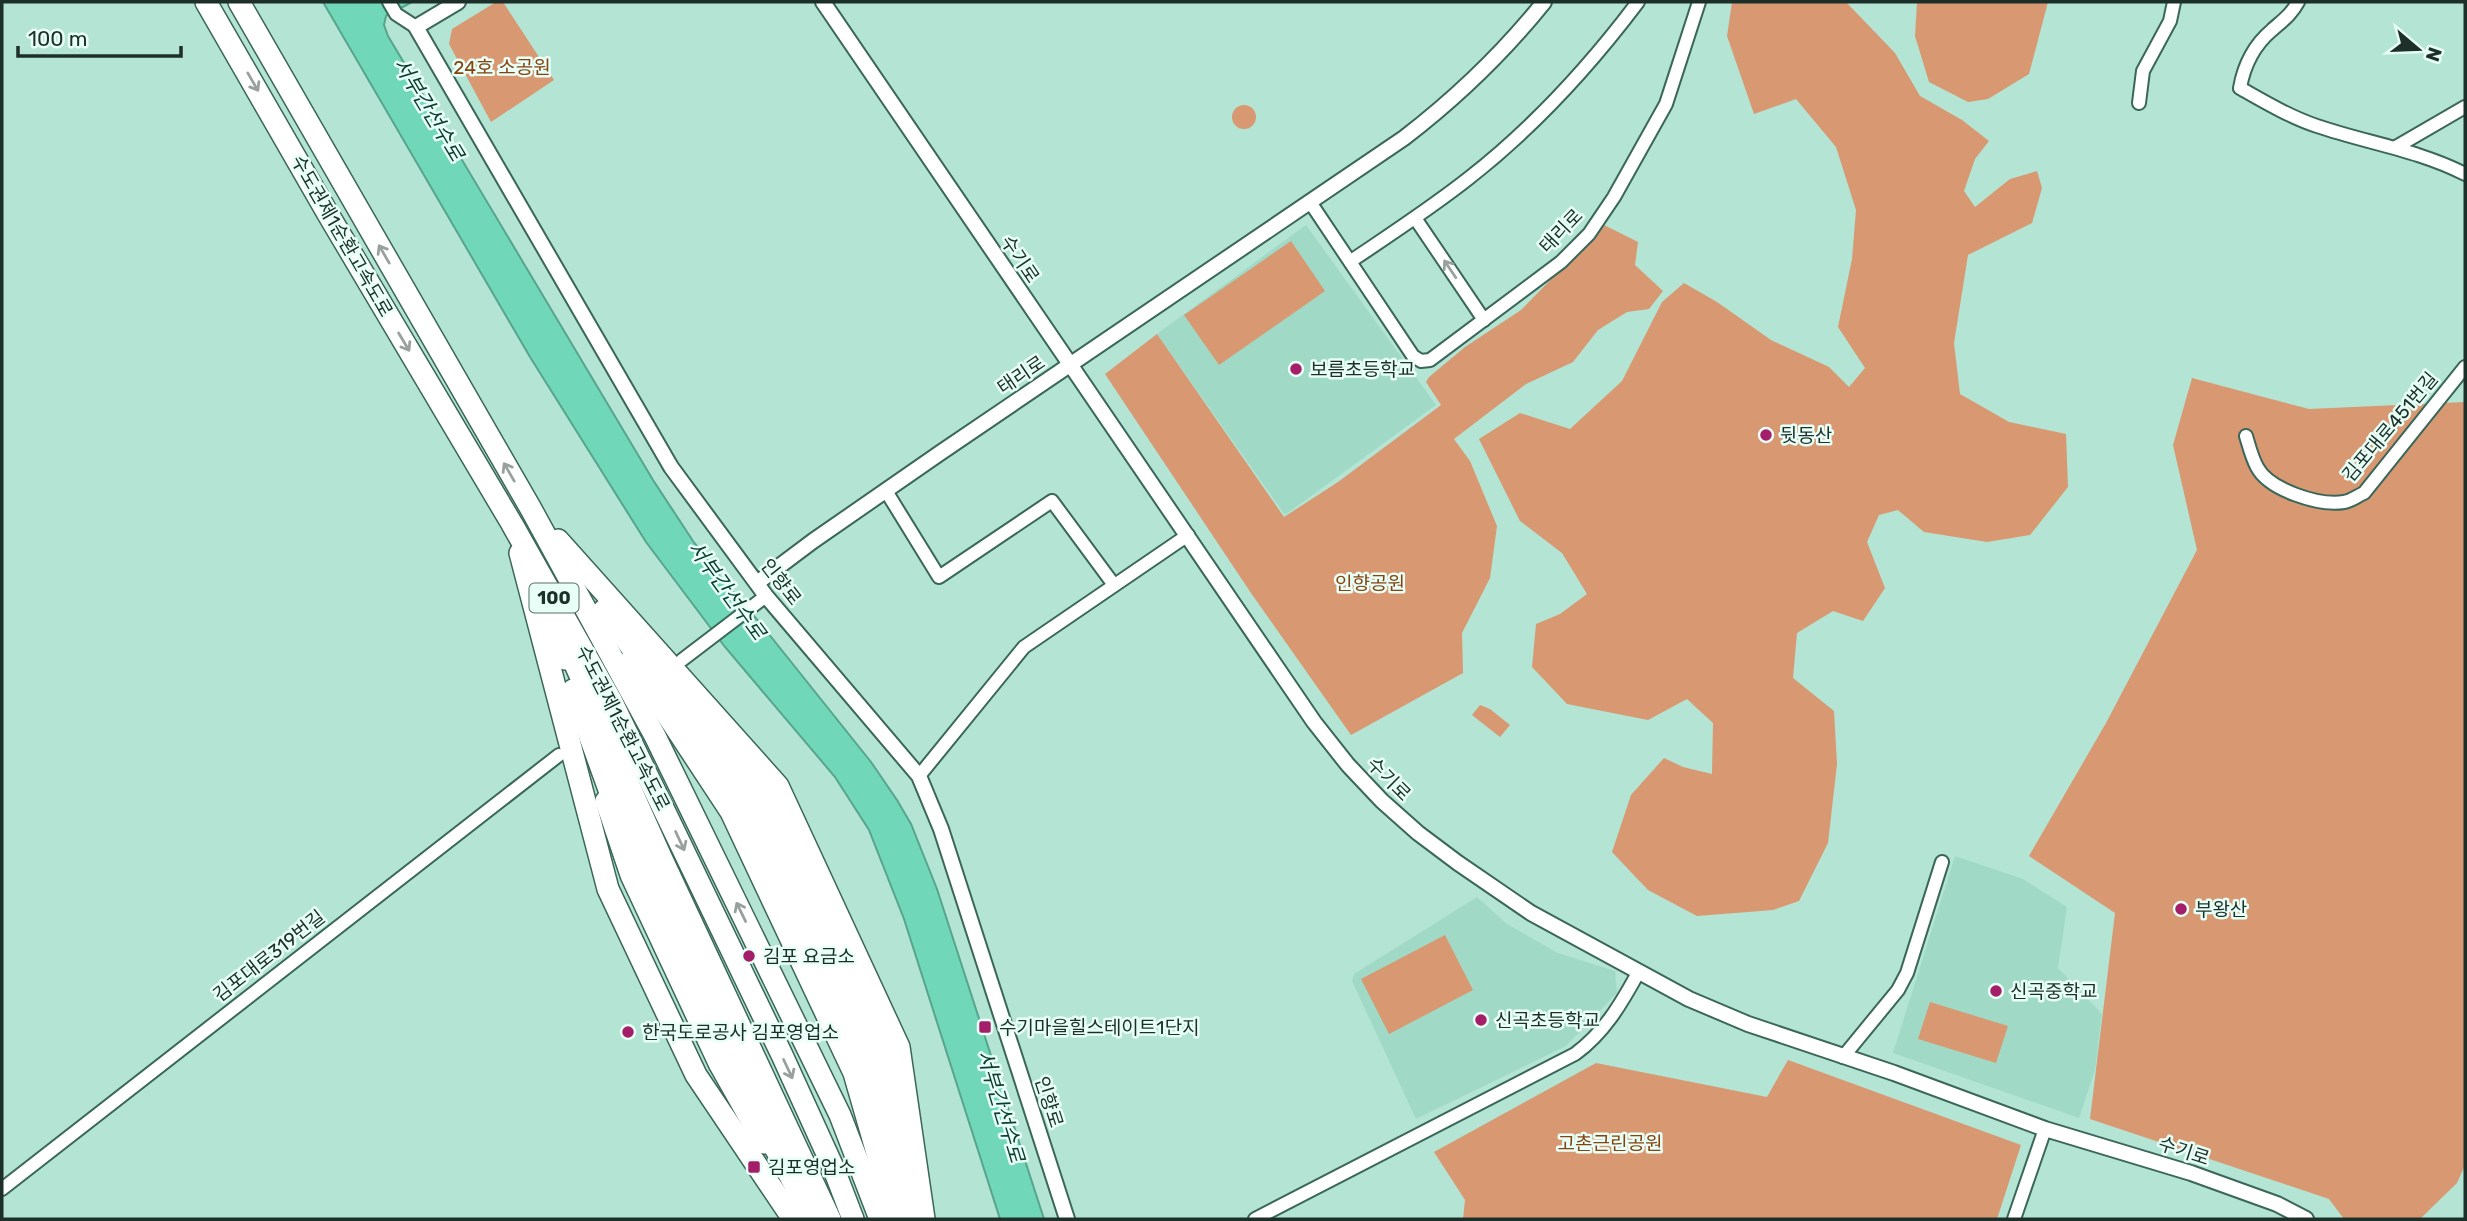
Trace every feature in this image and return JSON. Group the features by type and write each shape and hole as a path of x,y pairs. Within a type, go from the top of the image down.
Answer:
{"highway":[{"name":"수도권제1순환고속도로","path":"206,2 512,524 612,702 639,753 816,1129 853,1219"},
{"name":"수도권제1순환고속도로","path":"239,2 531,509 655,736 839,1115 880,1219"},
{"path":"531,509 778,786 899,1047 908,1219"},
{"path":"531,509 722,814 845,1073 908,1219"},
{"path":"512,524 608,889 696,1075 795,1219"},
{"path":"512,524 623,877 711,1066 802,1219"},
{"path":"512,524 631,875 719,1063 811,1219"},
{"path":"512,524 654,861 822,1219"},
{"path":"512,524 661,857 830,1219"}],"street":[{"name":"인향로","path":"388,2 396,14 416,27 671,467 757,583 760,600 919,776 942,829 1067,1219"},
{"path":"416,27 458,2"},
{"name":"수기로","path":"823,2 1314,723 1382,801 1418,833 1531,913 1638,973 1716,1011 2046,1129 2191,1172 2277,1203 2306,1219"},
{"name":"태리로","path":"757,583 886,491 1404,138 1439,111 1523,28 1544,2"},
{"path":"1351,261 1471,177 1536,118 1594,57 1638,2"},
{"name":"태리로","path":"1310,202 1417,360 1430,360 1561,262 1599,221 1666,104 1699,2"},
{"path":"2138,103 2143,71 2170,21 2174,2"},
{"path":"2298,2 2290,15 2255,48 2245,68 2240,88 2305,122 2396,147 2443,163 2465,174"},
{"path":"2396,147 2465,107"},
{"path":"1415,218 1484,320"},
{"name":"김포대로451번길","path":"2246,436 2257,468 2270,482 2304,497 2326,503 2347,502 2364,493 2465,367"},
{"path":"886,491 939,577 1052,501 1114,585"},
{"path":"919,776 1024,647 1188,535"},
{"path":"682,660 760,600"},
{"name":"김포대로319번길","path":"2,1189 559,754"},
{"path":"1843,1057 1908,973 1942,862"},
{"path":"1255,1219 1575,1054 1592,1042 1605,1027 1638,973"},
{"path":"2014,1219 2046,1129"}],"shaded area":[{"name":"보름초등학교","path":"1306,225 1436,405 1285,515 1157,334"},
{"name":"신곡중학교","path":"1955,856 2023,879 2067,907 2058,968 2102,1014 2095,1070 2079,1118 1893,1053"},
{"name":"신곡초등학교","path":"1477,897 1507,924 1558,953 1615,971 1617,993 1566,1046 1416,1119 1352,981 1354,974"}],"green space":[{"name":"24호 소공원","path":"496,2 503,2 554,80 491,122 449,44 452,29"},
{"path":"1732,2 1846,2 1895,53 1920,96 1962,120 1989,141 1975,159 1964,191 1975,207 2010,179 2037,171 2042,188 2032,223 1968,255 1954,343 1960,394 2009,422 2066,434 2068,487 2030,535 1987,542 1924,532 1898,510 1879,515 1867,542 1885,588 1863,621 1833,611 1797,633 1793,678 1834,711 1837,764 1828,843 1799,901 1773,910 1697,916 1648,890 1612,852 1631,795 1664,758 1683,767 1712,774 1713,723 1687,699 1648,720 1567,704 1532,667 1536,624 1560,614 1587,594 1562,553 1520,521 1479,439 1520,413 1570,429 1622,381 1662,302 1684,283 1717,302 1771,340 1829,367 1849,387 1865,368 1838,327 1852,259 1856,210 1836,147 1796,99 1754,114 1727,36"},
{"path":"1917,2 2048,2 2029,74 1988,99 1968,102 1929,82 1915,36"},
{"path":"1244,105 1252,109 1256,117 1252,125 1244,129 1236,125 1232,117 1236,109"},
{"name":"인향공원","path":"1604,225 1638,242 1635,265 1663,291 1649,309 1627,312 1598,330 1573,362 1526,384 1454,439 1470,461 1497,526 1490,578 1462,633 1463,673 1351,735 1251,593 1105,374 1157,334 1284,517 1338,482 1441,405 1426,382 1429,377 1465,347 1521,310"},
{"path":"1291,241 1325,291 1219,365 1184,315"},
{"path":"2192,378 2309,409 2465,402 2465,1165 2457,1183 2420,1219 2344,1219 2329,1199 2090,1119 2115,913 2029,856 2106,723 2197,550 2173,445"},
{"path":"1480,705 1490,709 1510,725 1500,737 1472,715"},
{"path":"1445,935 1473,990 1389,1034 1361,979"},
{"path":"1930,1002 2008,1026 1996,1063 1918,1039"},
{"name":"고촌근린공원","path":"1788,1060 2021,1145 1997,1219 1463,1219 1465,1200 1434,1152 1596,1063 1767,1097"}],"water":[{"name":"서부간선수로","path":"323,2 412,2 386,16 384,25 388,36 653,480 724,582 871,762 897,800 911,824 937,889 1044,1219 1000,1219 904,919 869,830 835,777 725,647 646,542 530,357"}],"place":[{"name":"보름초등학교","path":"1296,369"},
{"name":"뒷동산","path":"1766,435"},
{"name":"부왕산","path":"2181,909"},
{"name":"김포 요금소","path":"749,956"},
{"name":"신곡중학교","path":"1996,991"},
{"name":"신곡초등학교","path":"1481,1020"},
{"name":"수기마을힐스테이트1단지","path":"985,1027"},
{"name":"한국도로공사 김포영업소","path":"628,1032"},
{"name":"김포영업소","path":"754,1167"}]}
